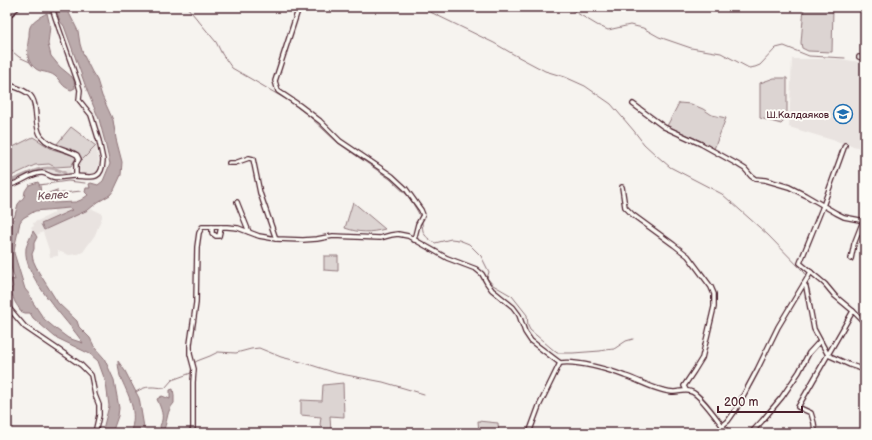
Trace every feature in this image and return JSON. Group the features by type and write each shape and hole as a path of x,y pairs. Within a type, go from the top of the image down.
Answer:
{"street":[{"path":"7,18 18,7"},
{"path":"7,186 41,173 54,178 76,176 86,177 96,176 102,169 103,160 91,115 79,100 80,90 78,83 54,18 52,7"},
{"path":"299,7 275,81 278,91 320,121 340,142 392,176 406,190 423,215 418,224 414,240"},
{"path":"859,57 865,59"},
{"path":"7,84 31,96 34,101 37,127 42,137 56,147 78,155 76,176"},
{"path":"633,104 664,127 701,144 737,164 745,169 751,176 789,187 844,217 864,221 854,244 851,259"},
{"path":"845,145 800,263 825,284 835,296 865,323"},
{"path":"228,163 235,164 249,158 253,159 260,193 276,239"},
{"path":"622,187 625,207 633,215 688,256 711,287 714,294 714,307 702,358 684,386 686,390"},
{"path":"237,202 249,232"},
{"path":"191,433 193,428 194,369 190,354 190,344 196,303 197,246 202,227 238,228 259,236 276,239 303,240 333,236 380,238 398,234 408,236 447,258 476,269 482,274 492,290 513,306 519,315 525,332 531,341 560,363 566,362 581,364 604,369 624,375 663,391 675,392 686,390 693,392 700,397 728,433"},
{"path":"212,227 212,233 219,236 221,227"},
{"path":"722,426 728,421 735,411 778,327 811,272"},
{"path":"804,284 806,287 814,329 828,355 865,370"},
{"path":"7,306 25,327 81,366 91,375 95,395 99,404 99,416 95,433"},
{"path":"815,433 811,413 798,407 853,311"},
{"path":"751,433 782,398 809,353 820,341"},
{"path":"529,433 539,406 560,363"}],"shaded area":[{"path":"804,7 833,7 832,52 808,51 802,48 801,43"},
{"path":"792,59 839,59 865,64 865,149 789,127"},
{"path":"774,78 787,78 787,118 781,124 760,118 760,83"},
{"path":"679,103 691,104 712,115 726,118 714,149 701,141 667,126"},
{"path":"71,127 96,146 82,160 75,151 56,145"},
{"path":"33,137 52,149 73,155 76,158 71,166 55,167 49,164 35,165 7,178 7,150"},
{"path":"96,146 99,164 96,172 92,175 85,175 79,171 78,166"},
{"path":"70,168 72,180 50,181 49,170"},
{"path":"353,202 385,229 365,232 345,228"},
{"path":"69,208 73,210 41,224 44,230 90,208 102,214 102,217 95,235 83,252 69,255 58,251 58,256 50,257 43,232 35,236 31,228 34,226 33,223 54,213 54,209"},
{"path":"324,256 338,256 338,271 324,270"},
{"path":"343,383 344,417 330,416 331,433 320,425 321,417 301,415 301,400 322,401 323,385"},
{"path":"478,421 498,423 499,433 479,433"}],"water":[{"name":"Келес","path":"55,7 66,7 78,31 83,54 97,80 102,96 113,120 122,162 121,175 110,195 88,210 44,230 41,224 72,210 69,208 35,211 23,218 20,222 14,253 25,289 44,319 68,338 83,343 47,298 31,272 27,259 26,248 33,231 37,237 32,254 38,271 58,303 77,321 79,327 90,338 95,348 104,358 114,380 119,408 112,433 102,433 109,406 106,383 98,361 90,354 55,337 33,318 30,313 20,311 9,290 13,287 11,279 15,280 7,254 8,240 18,204 24,197 25,191 29,185 38,182 41,193 46,194 57,190 57,194 50,197 50,200 53,203 76,202 88,195 85,192 86,188 90,188 89,184 91,183 98,185 103,181 110,164 99,119 64,26 60,21"},
{"path":"47,13 50,26 48,44 51,56 74,80 75,88 71,90 63,85 53,74 37,70 28,58 27,49 30,27 39,17"},
{"path":"118,361 139,398 145,433 130,433 133,411 120,376"},
{"path":"173,389 174,403 168,413 164,429 161,430 160,426 162,416 157,399 162,396 170,399 170,390"}],"waterway":[{"path":"7,14 15,7"},
{"path":"187,7 216,42 232,68 289,101 309,116 338,143 390,179 409,197 420,217"},
{"path":"420,7 494,43 545,71 565,77 585,86 611,104 644,144 656,155 670,167 722,194 768,235 805,273 806,277"},
{"path":"567,7 608,30 630,25 643,28 659,37 691,48 721,53 749,68 760,65 776,48 784,46 809,56 845,58"},
{"path":"7,47 19,57 30,62"},
{"path":"7,182 35,170 49,168 57,169 65,173"},
{"path":"39,185 68,181 85,183"},
{"path":"55,194 81,191"},
{"path":"421,220 425,235 435,243 451,239 469,244 481,256 489,272 487,278 493,285 512,296 527,315 530,330 557,353 614,349 626,341 633,339"},
{"path":"807,282 812,301"},
{"path":"194,363 218,352 236,353 259,348 281,357 336,373 383,382 424,394"},
{"path":"136,392 146,387 165,388 172,380 191,373 192,365"}],"place":[{"name":"Ш.Калдаяков","path":"843,114"}]}
